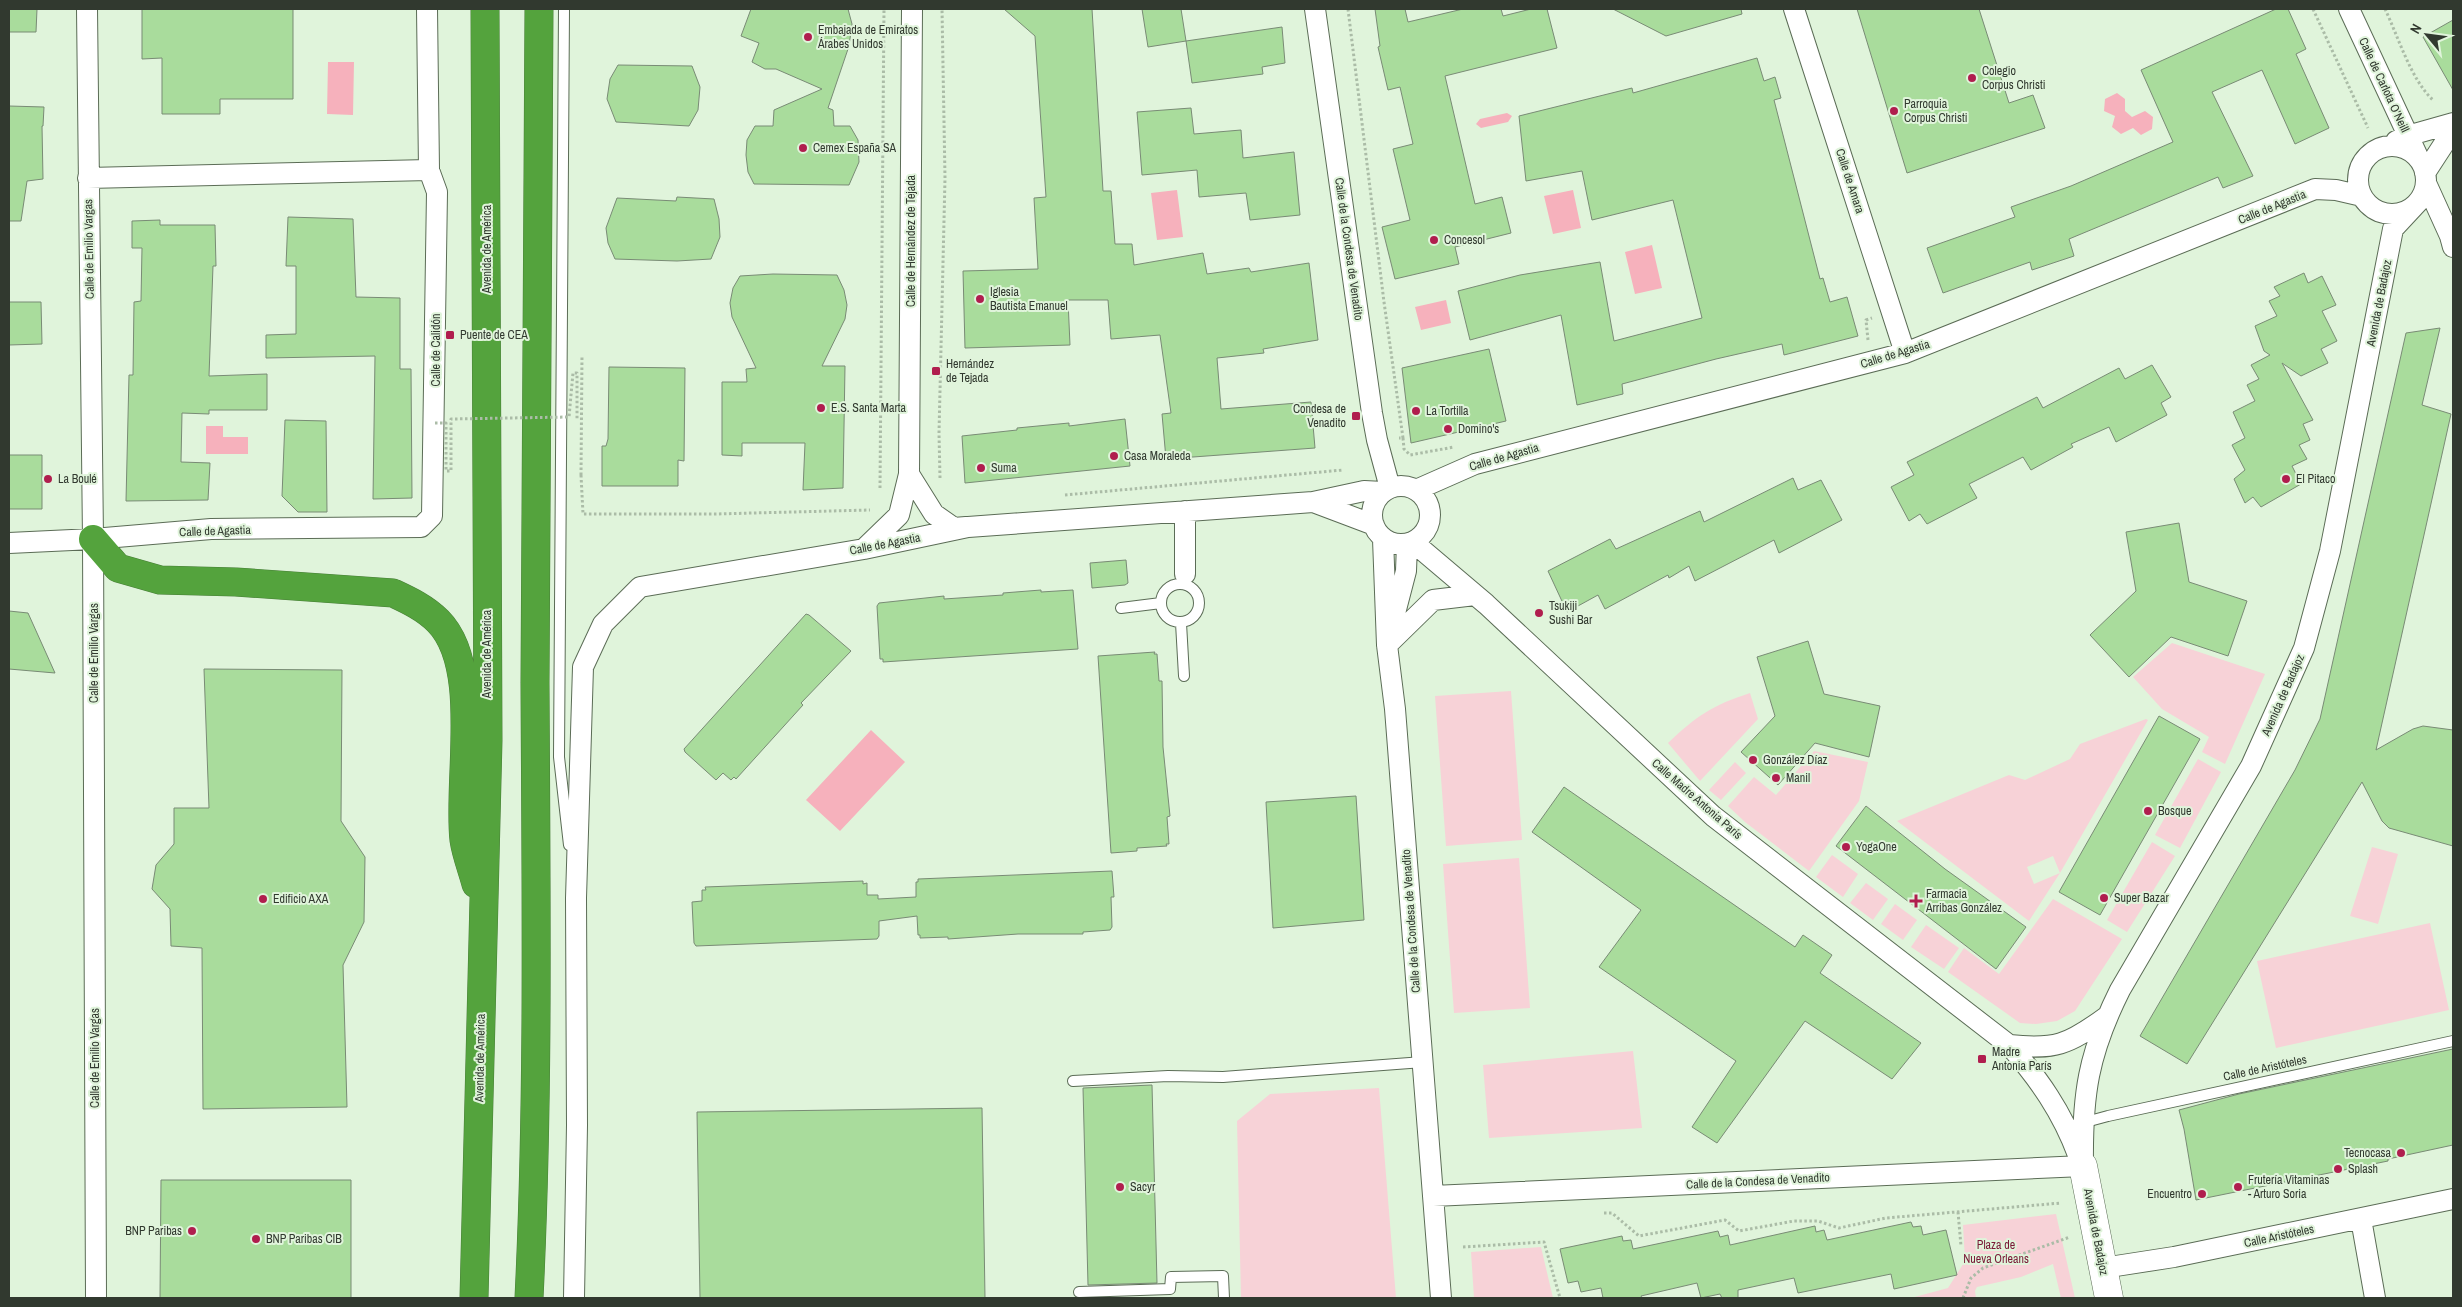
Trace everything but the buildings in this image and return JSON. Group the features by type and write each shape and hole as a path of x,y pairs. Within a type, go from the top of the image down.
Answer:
{"highway":[{"name":"Avenida de América","path":"474,1298 488,740 485,9"},
{"path":"529,1298 532,1232 536,896 534,339 539,9"},
{"path":"94,539 118,568 160,580 236,582 393,593 416,603 439,622 455,647 464,684 464,840 484,912"}],"street":[{"name":"Calle de Emilio Vargas","path":"87,9 94,539 96,1298"},
{"name":"Calle de Calidón","path":"422,527 432,516 435,423 437,192 429,170 427,9"},
{"name":"Calle de Hernández de Tejada","path":"864,548 899,515 909,474 912,9"},
{"name":"Calle de la Condesa de Venadito","path":"1315,9 1377,440 1386,490"},
{"name":"Calle de Amara","path":"1794,9 1905,353"},
{"name":"Calle de Carlota O’Neill","path":"2349,9 2407,136 2423,179 2450,236 2453,247"},
{"path":"2453,123 2407,136 2374,152 2361,167 2359,187 2362,196 2368,204 2389,221 2405,212 2453,130"},
{"path":"2383,148 2403,148 2423,179"},
{"path":"88,178 429,170"},
{"name":"Calle de Agastia","path":"1416,490 1474,464 1905,353 2315,189 2336,190 2362,196"},
{"name":"Avenida de Badajoz","path":"2109,1298 2083,1166 2082,1123 2096,1041 2120,990 2251,766 2304,648 2330,551 2389,221"},
{"path":"909,474 934,514 954,528 968,527"},
{"path":"1406,486 1416,490 1425,499 1430,520 1426,531 1411,544 1392,543 1379,532 1373,512 1386,490 1406,486"},
{"name":"Calle de Agastia","path":"576,898 583,667 603,624 640,587 864,548 968,527 1313,502 1364,491 1386,490"},
{"name":"Calle de Agastia","path":"1313,502 1379,532"},
{"path":"1184,511 1184,579"},
{"name":"Calle de Agastia","path":"9,542 94,539 211,530 422,527"},
{"name":"Calle de la Condesa de Venadito","path":"1379,532 1388,645 1393,682 1441,1298"},
{"name":"Calle de la Condesa de Venadito","path":"1388,645 1411,544"},
{"name":"Calle Madre Antonia París","path":"1411,544 1475,594 1713,816 2002,1040"},
{"path":"1388,645 1434,600 1475,594"},
{"path":"574,1298 578,1125 576,898"},
{"path":"2002,1040 2042,1049 2065,1043 2083,1034 2107,1016"},
{"name":"Avenida de Badajoz","path":"2002,1040 2045,1088 2069,1131 2083,1166"},
{"name":"Calle de la Condesa de Venadito","path":"1433,1196 2083,1166"},
{"name":"Calle Aristóteles","path":"2103,1268 2174,1257 2453,1200"},
{"path":"2361,1219 2375,1298"}],"lane":[{"path":"564,9 559,757 576,898"},
{"path":"1184,579 1197,595 1199,606 1188,620 1181,623 1171,621 1164,615 1161,603 1165,592 1172,585 1184,579"},
{"path":"1121,608 1161,603"},
{"path":"1181,623 1184,676"},
{"name":"Calle de Aristóteles","path":"2082,1123 2186,1098 2453,1041"},
{"path":"1073,1081 1168,1076 1223,1077 1422,1062"},
{"path":"1079,1292 1170,1290 1171,1277 1223,1276 1224,1298"}],"path":[{"path":"880,491 884,9"},
{"path":"942,9 945,178 939,433 940,476 942,483"},
{"path":"1348,9 1384,302 1403,438 1377,440"},
{"path":"2313,9 2368,128"},
{"path":"2385,9 2407,58 2426,94 2433,100"},
{"path":"435,423 446,423 446,471 451,471 451,419 570,417 573,373 577,373 577,419"},
{"path":"1062,495 1348,470"},
{"path":"576,475 581,475 583,514 869,511 875,506"},
{"path":"1602,1213 1612,1213 1639,1236 1725,1220 1739,1231 1794,1222 1818,1221 1838,1228 1886,1218 2061,1203"},
{"path":"1958,1212 1961,1246"},
{"path":"1963,1298 1971,1278 1983,1268 2096,1230"},
{"path":"1464,1247 1544,1242 1560,1298"}],"green space":[{"path":"2172,643 2265,674 2225,764 2202,752 2209,737 2162,709 2133,677"},
{"path":"1511,691 1522,840 1446,846 1435,696"},
{"path":"1750,693 1758,719 1700,781 1668,743 1706,712 1725,702"},
{"path":"2146,719 2148,720 2060,873 2029,921 1897,821 2009,775 2025,780 2070,759 2080,744","holes":["2053,856 2060,873 2034,884 2027,867"]},
{"path":"1814,751 1868,762 1859,801 1809,871 1745,822 1728,806 1754,777 1776,795"},
{"path":"2198,759 2221,772 2180,848 2155,835"},
{"path":"1735,762 1746,773 1721,800 1709,790"},
{"path":"2152,842 2175,856 2127,932 2107,920"},
{"path":"2372,847 2398,854 2378,924 2350,916"},
{"path":"1832,855 1858,874 1843,897 1816,877"},
{"path":"1519,858 1530,1008 1454,1013 1443,864"},
{"path":"1866,883 1888,899 1873,920 1850,903"},
{"path":"2053,899 2122,939 2075,1011 2057,1021 2036,1024 2020,1023 1948,972 1964,948 1999,974"},
{"path":"1895,904 1917,920 1903,940 1881,924"},
{"path":"2430,923 2449,1010 2276,1048 2257,961"},
{"path":"1926,925 1959,948 1944,969 1911,947"},
{"path":"1633,1051 1642,1128 1489,1138 1483,1065"},
{"path":"1379,1088 1396,1298 1241,1298 1237,1121 1270,1094"},
{"name":"Plaza de Nueva Orleans","path":"2056,1214 2075,1298 2061,1298 2053,1264 2021,1277 1977,1287 1975,1291 1976,1298 1911,1298 1948,1288 1965,1261 1963,1225"},
{"path":"1541,1247 1553,1298 1474,1298 1471,1252"}],"shaded area":[{"path":"328,62 354,62 353,115 327,114"},
{"path":"2117,93 2125,99 2125,111 2132,117 2145,111 2153,117 2152,129 2141,135 2133,128 2121,134 2112,127 2115,116 2104,111 2105,99"},
{"path":"1507,113 1512,116 1508,122 1481,128 1476,124 1480,119"},
{"path":"1177,190 1183,237 1157,240 1151,193"},
{"path":"1573,190 1581,228 1553,234 1544,196"},
{"path":"1652,245 1662,288 1635,294 1625,252"},
{"path":"1446,300 1451,323 1421,330 1415,307"},
{"path":"206,426 223,426 223,437 248,437 248,454 206,454"},
{"path":"871,730 905,762 840,831 806,800"}],"place":[{"name":"Embajada de Emiratos Árabes Unidos","path":"808,37"},
{"name":"Colegio Corpus Christi","path":"1972,78"},
{"name":"Parroquia Corpus Christi","path":"1894,111"},
{"name":"Cemex España SA","path":"803,148"},
{"name":"Concesol","path":"1434,240"},
{"name":"Iglesia Bautista Emanuel","path":"980,299"},
{"name":"Puente de CEA","path":"450,335"},
{"name":"Hernández de Tejada","path":"936,371"},
{"name":"E.S. Santa Marta","path":"821,408"},
{"name":"La Tortilla","path":"1416,411"},
{"name":"Condesa de Venadito","path":"1356,416"},
{"name":"Domino's","path":"1448,429"},
{"name":"Casa Moraleda","path":"1114,456"},
{"name":"Suma","path":"981,468"},
{"name":"La Boulé","path":"48,479"},
{"name":"El Pitaco","path":"2286,479"},
{"name":"Tsukiji Sushi Bar","path":"1539,613"},
{"name":"González Díaz","path":"1753,760"},
{"name":"Manil","path":"1776,778"},
{"name":"Bosque","path":"2148,811"},
{"name":"YogaOne","path":"1846,847"},
{"name":"Super Bazar","path":"2104,898"},
{"name":"Edificio AXA","path":"263,899"},
{"name":"Farmacia Arribas González","path":"1916,901"},
{"name":"Madre Antonia París","path":"1982,1059"},
{"name":"Tecnocasa","path":"2401,1153"},
{"name":"Splash","path":"2338,1169"},
{"name":"Sacyr","path":"1120,1187"},
{"name":"Frutería Vitaminas - Arturo Soria","path":"2238,1187"},
{"name":"Encuentro","path":"2202,1194"},
{"name":"BNP Paribas","path":"192,1231"},
{"name":"BNP Paribas CIB","path":"256,1239"}]}
